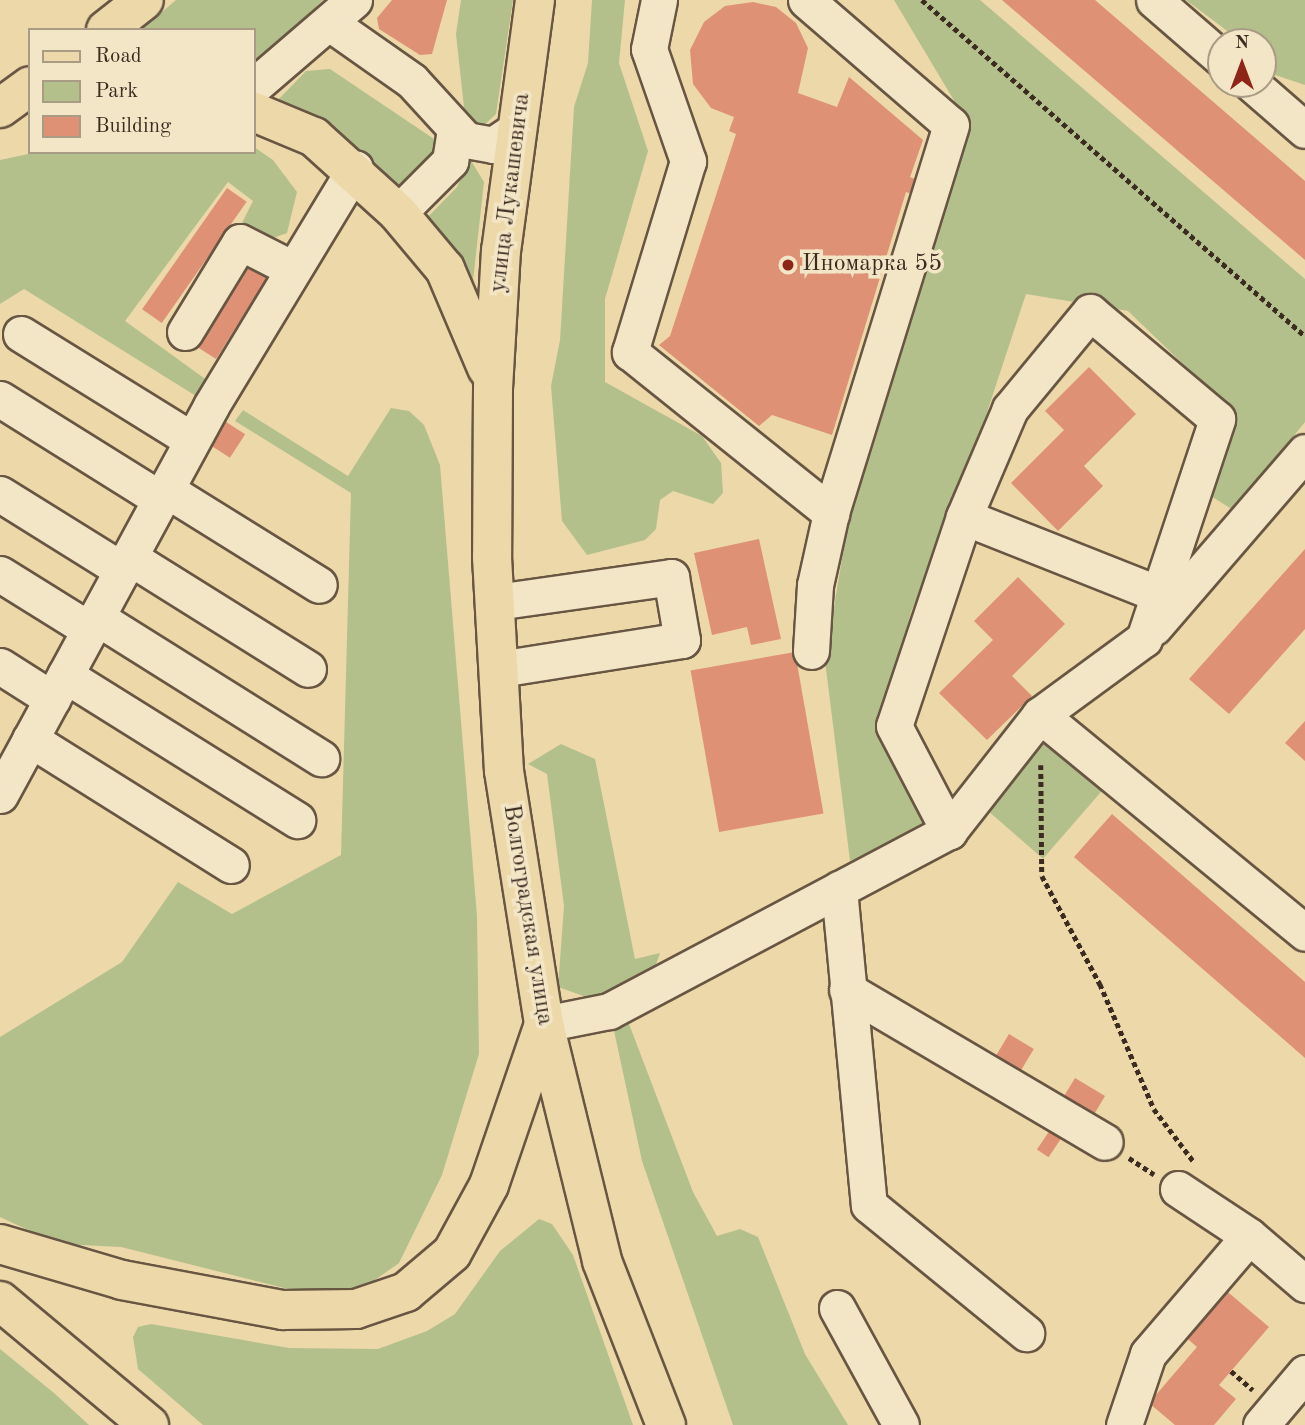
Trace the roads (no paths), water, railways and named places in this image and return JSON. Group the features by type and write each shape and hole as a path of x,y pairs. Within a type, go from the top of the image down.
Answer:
{"main road":[{"path":"109,28 144,0"},
{"name":"улица Лукашевича","path":"493,387 501,250 536,0"},
{"path":"0,108 28,87"},
{"path":"256,113 314,137 355,168 398,213 445,270 473,326 493,387"},
{"path":"0,126 28,119"},
{"name":"Волгоградская улица","path":"493,387 496,601 504,771 544,1024 603,1261 666,1425"},
{"path":"0,1244 122,1280 283,1310 356,1309 406,1292 452,1253 489,1185 544,1024"},
{"path":"0,1301 149,1425"}],"lane":[{"path":"659,0 649,49 688,162 630,352 831,513"},
{"path":"806,0 951,125 831,513 815,585 811,652"},
{"path":"1154,0 1207,46"},
{"path":"256,84 343,12 412,81 455,131 485,145 507,141 518,128"},
{"path":"1268,98 1305,130"},
{"path":"398,213 450,161 455,131"},
{"path":"0,794 192,440 355,168"},
{"path":"185,332 240,242 293,270"},
{"path":"949,831 894,726 964,517 1010,409 1090,312 1217,419 1144,639"},
{"path":"21,334 192,440"},
{"path":"0,399 319,585"},
{"path":"544,1024 609,1011 949,831 1040,715 1144,639 1305,452"},
{"path":"0,494 308,669"},
{"path":"964,517 1158,594"},
{"path":"0,574 93,623 321,758"},
{"path":"496,601 671,577 682,640 498,669"},
{"path":"0,666 58,687 297,820"},
{"path":"1040,715 1305,933"},
{"path":"30,739 231,865"},
{"path":"839,889 869,1205 1026,1333"},
{"path":"847,990 1105,1142"},
{"path":"1190,1181 1305,1284"},
{"path":"1124,1425 1148,1354 1249,1236"},
{"path":"837,1308 901,1425"},
{"path":"1261,1425 1305,1373"}],"place":[{"name":"Иномарка 55","path":"788,265"}]}
